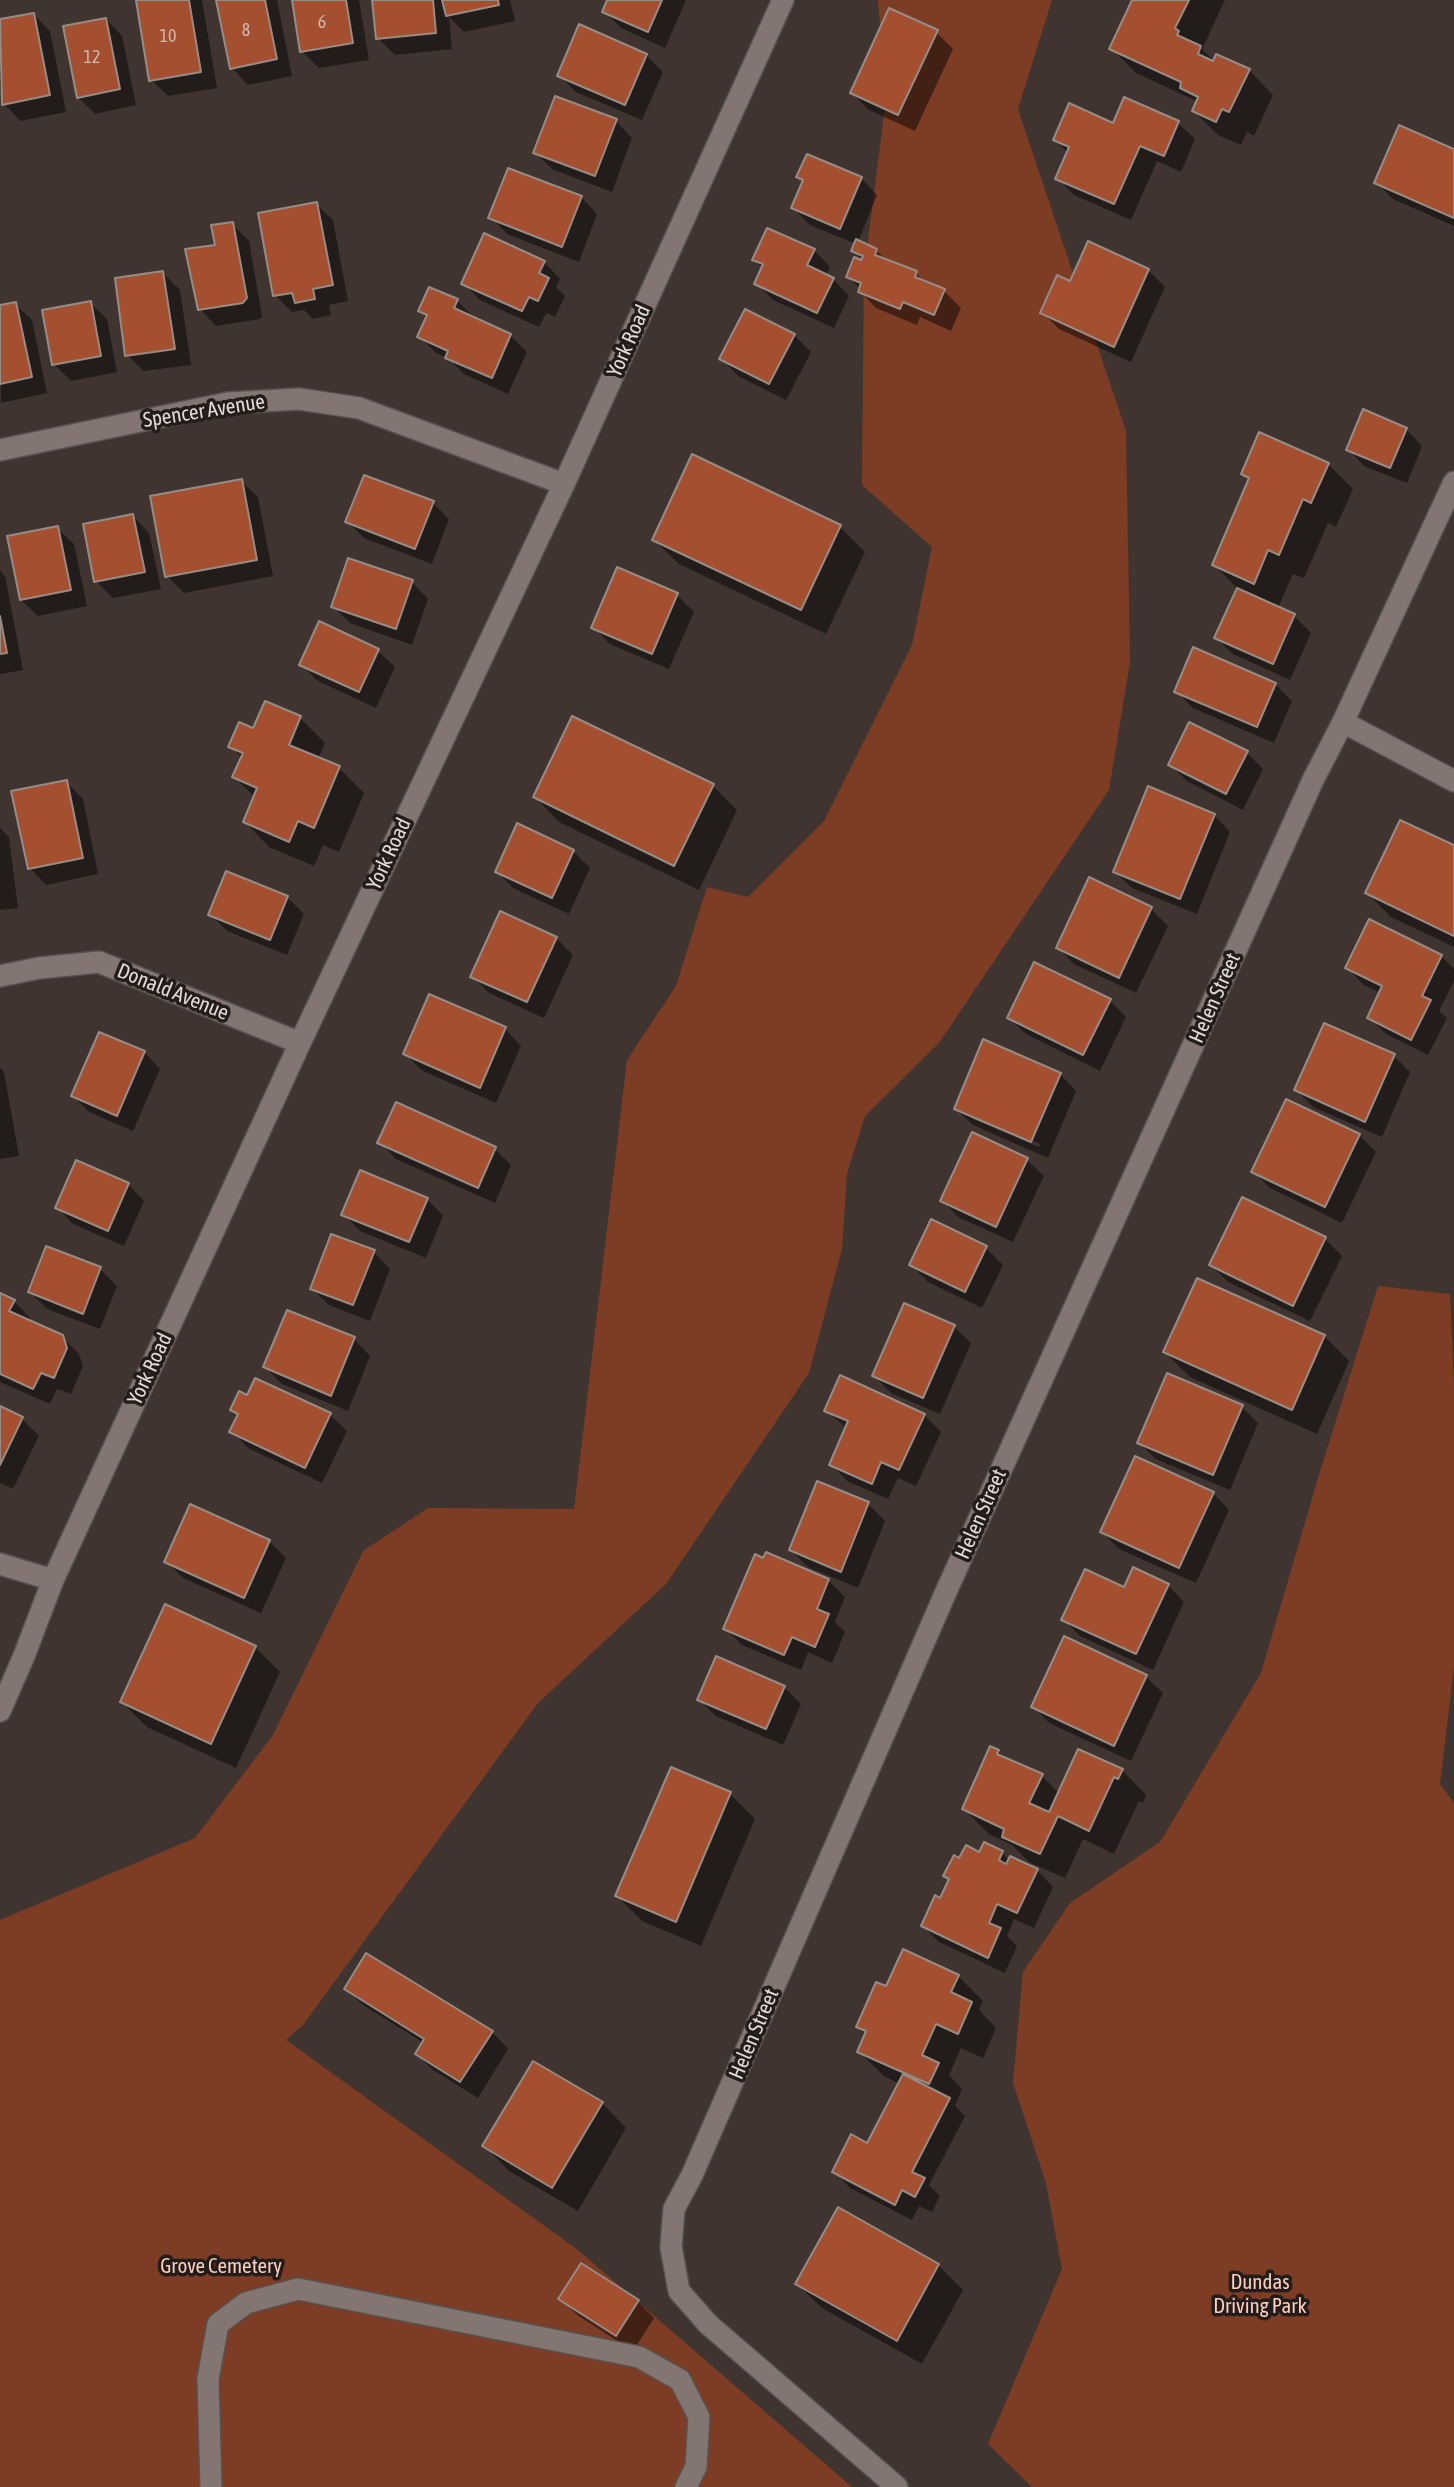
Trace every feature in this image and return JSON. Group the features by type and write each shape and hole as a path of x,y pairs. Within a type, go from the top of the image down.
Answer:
{"street":[{"name":"York Road","path":"0,1711 24,1657 52,1580 300,1043 564,484 783,0"},
{"name":"Spencer Avenue","path":"0,450 228,403 299,399 359,408 564,484"},
{"name":"Helen Street","path":"897,2487 708,2324 679,2291 671,2248 674,2209 692,2175 945,1594 1313,780 1343,722 1454,482"},
{"path":"1343,722 1454,781"},
{"name":"Donald Avenue","path":"0,976 39,968 99,962 300,1043"},
{"path":"0,1563 52,1580"},
{"path":"211,2487 208,2379 218,2325 246,2303 298,2289 639,2357 681,2381 699,2417 696,2467 686,2487"}],"green space":[{"name":"Grove Cemetery","path":"878,0 1052,0 1018,109 1126,431 1130,662 1109,790 939,1043 865,1116 847,1174 842,1249 809,1373 666,1584 538,1703 303,2025 286,2040 578,2250 852,2487 0,2487 0,1920 195,1838 273,1735 363,1551 428,1508 574,1509 627,1060 676,986 707,887 748,897 824,821 912,645 932,547 862,485 864,271 886,99"},
{"name":"Dundas Driving Park","path":"1378,1286 1450,1294 1454,1387 1454,1667 1440,1784 1454,1803 1454,2487 1032,2487 988,2444 1062,2269 1046,2183 1013,2083 1023,1972 1070,1903 1160,1842 1261,1673"}],"building":[{"path":"136,0 189,0 201,72 149,81"},
{"path":"216,0 265,0 277,59 230,69"},
{"path":"292,0 346,0 353,43 300,52"},
{"path":"372,0 433,0 436,33 376,39"},
{"path":"442,0 498,0 499,5 446,16"},
{"path":"607,0 662,0 648,32 602,12"},
{"path":"1132,0 1189,0 1175,28 1179,31 1177,35 1201,46 1198,54 1213,61 1216,54 1250,69 1229,112 1222,109 1216,122 1192,111 1198,97 1180,88 1181,82 1109,49"},
{"path":"889,8 938,30 898,115 850,93"},
{"path":"34,13 50,95 2,105 0,19"},
{"path":"106,18 120,89 77,98 63,26"},
{"path":"579,24 647,54 625,105 557,76"},
{"path":"555,96 617,119 595,176 533,153"},
{"path":"1124,97 1179,121 1164,156 1140,146 1114,204 1055,179 1069,147 1053,140 1069,103 1113,123"},
{"path":"1399,125 1454,149 1454,218 1374,183"},
{"path":"807,154 862,177 840,229 791,208 803,180 796,177"},
{"path":"508,168 582,196 562,247 488,218"},
{"path":"317,202 333,285 313,289 315,299 295,303 292,293 273,296 258,213"},
{"path":"233,222 247,298 243,303 198,310 185,249 215,245 211,225"},
{"path":"767,228 815,249 807,265 834,278 817,313 754,284 763,264 752,260"},
{"path":"484,233 545,261 539,273 549,278 538,301 529,297 522,311 461,284"},
{"path":"856,239 877,249 875,255 917,271 915,277 945,289 934,315 903,302 900,309 858,292 861,283 846,277 854,257 861,260 863,256 851,251"},
{"path":"1088,241 1149,269 1114,347 1040,313 1057,275 1070,281"},
{"path":"163,271 175,349 125,356 115,278"},
{"path":"429,287 458,299 454,308 511,334 492,378 445,358 448,351 417,337 427,315 418,311"},
{"path":"91,301 101,356 52,365 42,310"},
{"path":"16,302 32,377 0,384 0,305"},
{"path":"745,309 795,334 769,384 719,359"},
{"path":"1363,409 1407,428 1390,468 1346,450"},
{"path":"1259,432 1329,463 1311,503 1303,499 1279,555 1268,550 1254,584 1212,565 1249,478 1241,474"},
{"path":"692,454 841,525 801,610 652,540"},
{"path":"364,475 434,501 415,549 345,522"},
{"path":"242,479 257,560 165,577 150,496"},
{"path":"133,514 145,572 94,582 83,524"},
{"path":"58,526 71,590 20,600 7,536"},
{"path":"348,558 413,580 396,629 331,607"},
{"path":"617,567 678,593 652,654 591,628"},
{"path":"1237,588 1295,614 1273,664 1214,638"},
{"path":"0,616 7,653 0,654"},
{"path":"319,621 379,649 359,692 299,665"},
{"path":"1193,647 1276,683 1257,727 1174,692"},
{"path":"265,701 301,716 289,745 340,766 314,828 298,821 289,842 243,822 257,788 232,777 243,753 228,747 239,722 253,728"},
{"path":"572,716 714,784 674,866 533,797"},
{"path":"1189,722 1248,751 1226,794 1168,765"},
{"path":"67,780 83,858 28,869 11,791"},
{"path":"1148,786 1215,814 1180,899 1113,872"},
{"path":"1400,820 1454,845 1454,936 1365,893"},
{"path":"517,823 574,850 552,898 495,872"},
{"path":"226,871 288,896 270,940 208,915"},
{"path":"1089,877 1152,907 1119,978 1056,948"},
{"path":"500,911 557,937 527,1002 470,977"},
{"path":"1369,919 1442,955 1422,996 1431,1000 1411,1040 1367,1018 1382,986 1345,968"},
{"path":"1034,962 1111,999 1083,1055 1007,1018"},
{"path":"429,994 506,1027 480,1088 403,1054"},
{"path":"1324,1023 1395,1054 1365,1122 1294,1090"},
{"path":"99,1032 145,1051 117,1116 71,1096"},
{"path":"983,1039 1061,1073 1031,1142 954,1109"},
{"path":"1286,1099 1360,1134 1325,1207 1251,1172"},
{"path":"396,1102 496,1147 478,1188 377,1143"},
{"path":"972,1132 1028,1158 996,1227 940,1201"},
{"path":"76,1160 129,1183 108,1231 55,1208"},
{"path":"360,1170 428,1198 409,1242 341,1215"},
{"path":"1242,1197 1326,1237 1293,1306 1209,1265"},
{"path":"931,1219 987,1246 965,1292 909,1265"},
{"path":"331,1234 375,1250 353,1305 310,1289"},
{"path":"46,1246 101,1267 83,1314 28,1292"},
{"path":"1197,1278 1325,1335 1292,1410 1163,1352"},
{"path":"0,1293 15,1300 9,1311 63,1335 67,1348 54,1378 41,1373 33,1389 0,1374"},
{"path":"904,1303 955,1325 923,1398 872,1376"},
{"path":"287,1310 355,1337 331,1396 263,1367"},
{"path":"1167,1373 1243,1405 1213,1475 1137,1443"},
{"path":"840,1375 925,1414 899,1470 881,1462 872,1484 829,1465 848,1421 824,1411"},
{"path":"255,1378 331,1413 305,1468 229,1432 238,1414 230,1410 239,1391 247,1395"},
{"path":"0,1406 23,1417 0,1465"},
{"path":"1135,1456 1214,1492 1179,1568 1100,1532"},
{"path":"817,1481 869,1502 841,1572 789,1550"},
{"path":"190,1504 270,1540 244,1598 164,1562"},
{"path":"766,1552 829,1579 817,1609 829,1614 815,1647 792,1637 784,1655 723,1629 755,1554 763,1558"},
{"path":"1133,1567 1169,1584 1136,1654 1061,1620 1085,1569 1124,1587"},
{"path":"165,1604 256,1646 211,1744 120,1702"},
{"path":"1064,1636 1147,1675 1114,1746 1031,1707"},
{"path":"716,1656 785,1686 766,1729 697,1700"},
{"path":"990,1746 999,1750 997,1754 1043,1774 1029,1803 1049,1812 1078,1749 1123,1769 1118,1779 1114,1777 1089,1831 1058,1816 1040,1854 1002,1837 1004,1829 962,1809"},
{"path":"671,1767 731,1792 676,1922 615,1896"},
{"path":"984,1842 1003,1851 999,1860 1006,1864 1010,1856 1038,1869 1017,1913 997,1904 989,1923 1001,1928 988,1958 921,1926 935,1895 940,1898 949,1879 943,1876 954,1855 959,1858 966,1845 979,1852"},
{"path":"903,1949 959,1975 951,1992 972,2002 958,2034 936,2024 922,2055 939,2063 929,2084 857,2052 866,2031 856,2027 876,1982 886,1986"},
{"path":"366,1953 493,2031 460,2082 415,2054 424,2039 344,1989"},
{"path":"533,2061 603,2102 552,2188 482,2146"},
{"path":"903,2074 950,2098 912,2172 925,2178 915,2197 902,2190 895,2205 832,2172 851,2134 867,2143"},
{"path":"838,2207 939,2264 897,2341 795,2284"},
{"path":"581,2263 639,2300 616,2336 558,2299"}]}
